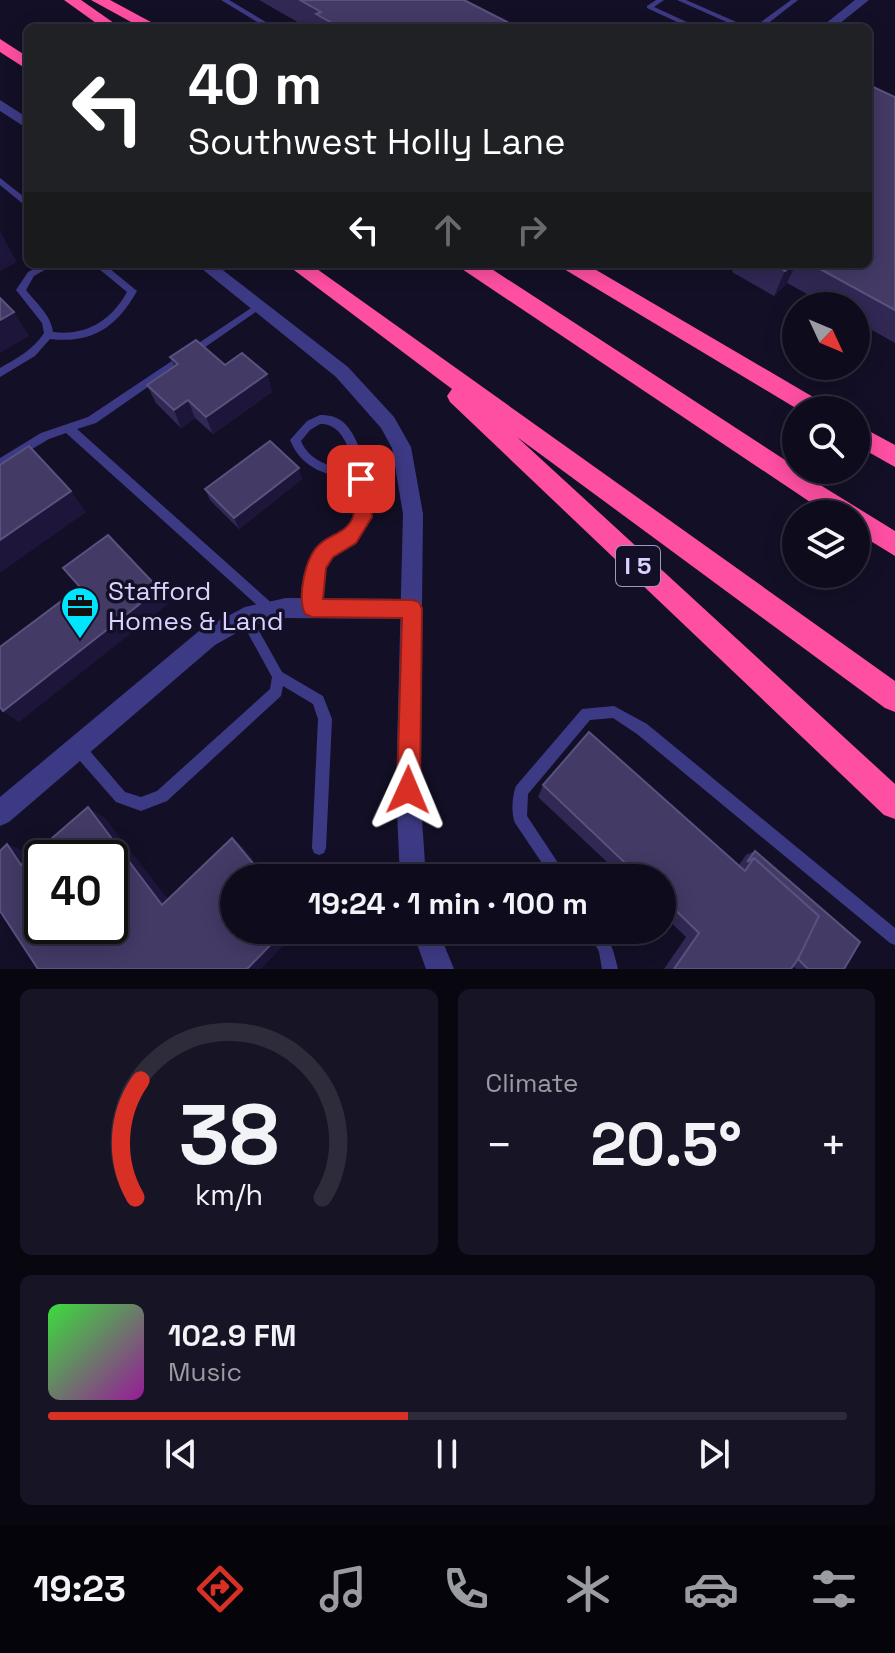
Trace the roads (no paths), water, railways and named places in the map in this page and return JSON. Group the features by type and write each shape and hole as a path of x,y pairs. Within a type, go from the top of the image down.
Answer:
{"highway":[{"path":"71,0 107,24"},
{"path":"98,0 146,24"},
{"path":"0,44 24,62"},
{"name":"I 5","path":"302,268 895,698"},
{"path":"475,268 827,500"},
{"path":"578,268 793,396"},
{"name":"I 5","path":"383,326 895,804"},
{"path":"870,442 895,457"},
{"path":"870,528 895,545"}],"street":[{"path":"831,24 863,0"},
{"path":"0,104 24,122"},
{"path":"209,268 342,373 377,408 395,435 409,473 412,609 408,790 412,864"},
{"path":"2,805 77,747 207,638 245,617 312,608 412,609"},
{"path":"430,944 440,969"}],"lane":[{"path":"224,0 265,24"},
{"path":"661,0 649,7 687,24"},
{"path":"680,0 737,24"},
{"path":"762,24 795,0"},
{"path":"0,181 24,202"},
{"path":"0,373 33,352 49,335 49,327 21,290 31,274 42,268"},
{"path":"49,335 66,339 95,331 114,319 125,307 132,291 103,268"},
{"path":"0,464 45,436 92,420 257,307"},
{"path":"312,608 316,567 326,551 349,537 363,517 361,479 353,443 343,429 331,420 318,420 306,426 295,440 298,451 322,469 361,479"},
{"path":"68,428 272,611"},
{"path":"245,617 278,676 318,700 325,719 319,848"},
{"path":"77,747 121,797 141,804 162,796 276,692 278,676"},
{"path":"551,864 520,818 521,791 587,714 614,712 642,729 895,938"},
{"path":"603,944 610,969"}],"place":[{"name":"Stafford Homes & Land","path":"80,640"}]}
